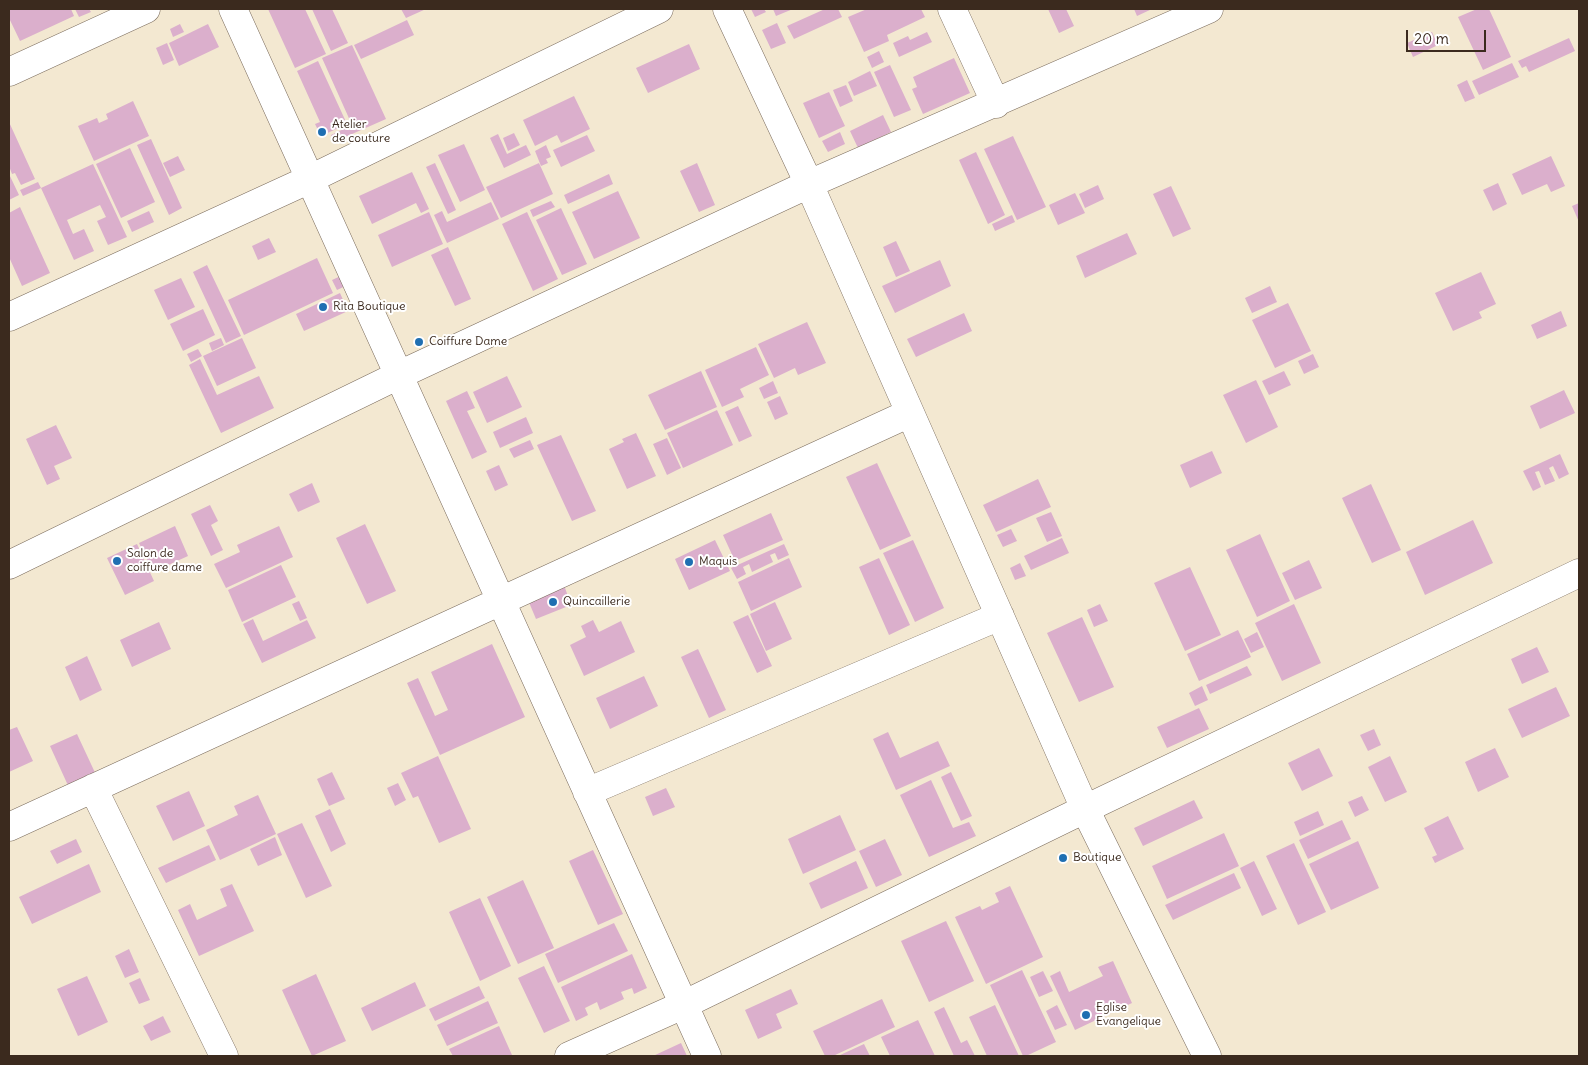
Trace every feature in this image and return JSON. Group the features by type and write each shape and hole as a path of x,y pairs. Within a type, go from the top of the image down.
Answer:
{"street":[{"path":"9,72 146,9"},
{"path":"233,9 707,1056"},
{"path":"9,317 310,179 659,9"},
{"path":"727,9 809,184 1085,809 1207,1056"},
{"path":"952,9 996,104"},
{"path":"9,565 399,375 809,184 996,104 1209,9"},
{"path":"9,827 500,599 910,413"},
{"path":"569,1056 683,1004 1579,573"},
{"path":"588,792 1000,616"},
{"path":"93,788 224,1056"}],"building":[{"path":"9,9 71,9 74,16 20,41 9,18"},
{"path":"75,9 89,9 91,12 79,17"},
{"path":"268,9 305,9 326,54 295,68"},
{"path":"312,9 332,9 348,43 331,51"},
{"path":"401,9 426,9 406,18"},
{"path":"751,9 764,9 766,12 755,17"},
{"path":"773,9 793,9 776,16"},
{"path":"825,9 838,9 842,17 794,39 787,26"},
{"path":"867,9 921,9 925,17 887,35 889,41 864,52 848,17"},
{"path":"1048,9 1066,9 1074,26 1059,33"},
{"path":"1134,9 1152,9 1137,16"},
{"path":"1477,9 1489,9 1511,57 1483,70 1458,17"},
{"path":"407,20 414,35 361,59 354,45"},
{"path":"777,23 786,43 771,49 762,30"},
{"path":"180,24 184,32 173,37 170,29"},
{"path":"208,24 219,47 179,66 169,43"},
{"path":"927,32 932,42 899,57 893,43 908,36 910,40"},
{"path":"1432,32 1438,45 1413,57 1407,43"},
{"path":"1569,38 1575,51 1529,72 1526,66 1522,68 1518,61"},
{"path":"167,43 174,60 163,65 156,48"},
{"path":"689,44 700,69 648,93 636,68"},
{"path":"352,45 386,119 334,142 331,135 352,125 322,58"},
{"path":"879,51 884,62 872,68 867,57"},
{"path":"954,58 970,93 923,114 912,89 917,87 913,77"},
{"path":"318,61 347,124 321,136 315,124 320,122 297,71"},
{"path":"1512,63 1519,77 1479,95 1472,81"},
{"path":"890,65 911,110 894,117 874,72"},
{"path":"870,71 877,86 854,96 848,82"},
{"path":"1467,80 1475,98 1465,102 1457,85"},
{"path":"846,85 853,101 840,107 833,90"},
{"path":"829,92 845,126 819,138 803,103"},
{"path":"574,96 590,129 561,143 557,135 535,146 523,120"},
{"path":"133,101 149,136 94,161 78,126 97,118 99,123 108,119 106,114"},
{"path":"883,115 891,132 858,148 850,131"},
{"path":"9,122 35,179 21,185 15,173 12,174 9,166"},
{"path":"840,132 845,144 828,152 822,141"},
{"path":"514,133 520,145 508,151 503,138"},
{"path":"498,134 507,154 526,145 531,155 504,168 490,138"},
{"path":"587,135 595,151 561,167 553,150"},
{"path":"1013,136 1046,207 1017,220 984,149"},
{"path":"151,139 182,208 169,215 137,145"},
{"path":"464,144 485,190 460,202 438,155"},
{"path":"546,145 551,157 546,159 548,163 541,166 535,151"},
{"path":"130,148 155,202 121,218 96,164"},
{"path":"976,152 1005,215 988,224 959,160"},
{"path":"178,156 185,170 170,177 163,163"},
{"path":"1551,156 1565,186 1551,192 1547,184 1522,195 1512,174"},
{"path":"435,163 456,210 448,214 426,167"},
{"path":"539,163 553,194 501,218 486,187"},
{"path":"697,163 715,205 699,212 680,171"},
{"path":"93,164 127,237 108,245 97,221 106,217 100,205 67,220 73,234 84,229 94,251 74,260 41,188"},
{"path":"412,172 429,209 421,213 416,203 372,224 359,196"},
{"path":"9,174 19,195 9,200"},
{"path":"609,174 613,184 568,204 564,195"},
{"path":"38,182 41,188 23,196 20,190"},
{"path":"1498,183 1507,204 1493,211 1483,190"},
{"path":"1098,185 1104,199 1085,208 1079,194"},
{"path":"1171,186 1191,229 1173,237 1153,194"},
{"path":"618,191 640,238 594,259 572,212"},
{"path":"1075,193 1085,213 1058,225 1049,205"},
{"path":"551,201 555,207 533,217 530,210"},
{"path":"491,202 499,219 447,243 434,215 442,211 447,222"},
{"path":"1579,203 1579,222 1572,206"},
{"path":"20,207 50,273 22,286 9,257 9,213"},
{"path":"561,208 587,264 562,275 536,220"},
{"path":"149,211 154,222 132,232 127,221"},
{"path":"429,212 443,244 392,267 378,235"},
{"path":"527,212 558,279 533,291 502,224"},
{"path":"1012,215 1015,222 995,231 992,224"},
{"path":"1127,233 1137,254 1085,278 1076,256"},
{"path":"269,238 276,252 258,260 252,246"},
{"path":"896,241 910,271 896,277 883,247"},
{"path":"448,247 471,299 455,306 431,255"},
{"path":"317,258 333,293 244,335 228,300"},
{"path":"940,260 951,286 895,313 882,286"},
{"path":"207,265 241,336 226,343 193,272"},
{"path":"1481,272 1496,304 1479,312 1482,318 1453,331 1435,293"},
{"path":"345,274 350,284 337,290 332,280"},
{"path":"181,278 195,307 168,320 154,290"},
{"path":"1270,286 1277,302 1252,313 1245,298"},
{"path":"340,293 348,311 304,331 296,314"},
{"path":"1288,303 1311,351 1275,368 1252,320"},
{"path":"203,309 215,335 183,351 170,324"},
{"path":"1561,311 1567,326 1537,339 1531,325"},
{"path":"964,313 972,331 916,357 907,339"},
{"path":"807,322 826,363 798,375 795,368 774,378 758,344"},
{"path":"221,338 224,345 212,351 209,343"},
{"path":"242,338 256,368 217,386 203,356"},
{"path":"756,347 769,375 740,389 744,397 722,407 705,370"},
{"path":"198,349 202,356 191,362 187,354"},
{"path":"1313,354 1319,367 1304,374 1298,361"},
{"path":"200,359 217,395 259,376 274,408 221,433 189,365"},
{"path":"701,371 717,407 665,430 648,395"},
{"path":"1284,371 1291,385 1269,395 1262,381"},
{"path":"507,376 522,407 487,423 473,392"},
{"path":"1256,380 1278,427 1246,443 1223,395"},
{"path":"773,381 778,393 764,399 759,388"},
{"path":"1564,390 1575,413 1540,429 1530,406"},
{"path":"467,391 475,408 467,411 487,452 472,459 446,401"},
{"path":"780,396 788,414 775,420 767,402"},
{"path":"738,406 752,436 739,442 725,412"},
{"path":"717,410 733,445 683,468 667,433"},
{"path":"526,417 533,433 500,448 493,432"},
{"path":"56,425 72,458 54,466 60,479 47,485 26,439"},
{"path":"636,433 656,476 627,489 609,449 624,442 622,439"},
{"path":"561,435 596,511 572,521 537,445"},
{"path":"667,438 681,468 667,475 653,444"},
{"path":"530,440 534,449 514,458 509,449"},
{"path":"1212,451 1222,473 1190,488 1180,465"},
{"path":"1560,454 1569,474 1559,479 1553,466 1549,468 1555,481 1545,485 1539,471 1535,472 1541,487 1533,491 1523,471"},
{"path":"877,463 911,536 880,550 846,477"},
{"path":"499,465 508,485 495,491 486,471"},
{"path":"1038,479 1051,507 996,532 983,505"},
{"path":"312,483 320,502 298,512 289,494"},
{"path":"1371,484 1401,550 1372,563 1342,498"},
{"path":"210,505 218,521 211,525 223,550 211,556 191,514"},
{"path":"1051,512 1062,536 1047,542 1036,518"},
{"path":"771,513 783,540 735,561 723,535"},
{"path":"1473,520 1493,563 1425,595 1406,552"},
{"path":"365,524 396,591 367,604 336,538"},
{"path":"175,526 188,556 153,572 139,543"},
{"path":"279,526 293,557 226,588 214,564 240,552 237,545"},
{"path":"1011,529 1017,541 1003,547 997,535"},
{"path":"1260,534 1290,601 1257,617 1226,550"},
{"path":"1062,538 1069,553 1031,570 1024,556"},
{"path":"715,540 730,571 689,590 675,559"},
{"path":"913,540 944,608 915,622 883,553"},
{"path":"137,544 154,581 125,595 107,558"},
{"path":"784,544 789,555 778,560 775,553 770,555 773,562 752,572 749,564 743,567 746,574 737,579 731,568"},
{"path":"789,558 802,587 751,611 738,582"},
{"path":"879,558 910,625 889,635 859,567"},
{"path":"1309,560 1322,588 1295,600 1282,573"},
{"path":"1020,563 1026,576 1015,580 1010,568"},
{"path":"281,565 296,597 242,622 228,590"},
{"path":"1190,567 1221,635 1185,651 1154,583"},
{"path":"564,585 571,605 536,619 528,600"},
{"path":"299,601 307,618 300,621 292,604"},
{"path":"775,602 792,639 766,651 750,614"},
{"path":"1100,604 1108,621 1094,627 1087,610"},
{"path":"1294,604 1321,663 1282,681 1255,623"},
{"path":"748,615 772,666 757,673 733,622"},
{"path":"1082,617 1114,687 1079,702 1047,633"},
{"path":"253,619 263,641 307,620 316,638 262,663 243,624"},
{"path":"593,620 599,632 621,621 635,652 584,676 570,645 586,637 581,626"},
{"path":"159,622 171,649 132,667 120,640"},
{"path":"1238,630 1251,657 1199,681 1187,654"},
{"path":"1257,632 1264,647 1251,653 1244,639"},
{"path":"492,644 525,717 440,755 407,683 418,678 435,716 448,710 431,672"},
{"path":"1537,647 1549,672 1522,684 1511,659"},
{"path":"698,649 726,710 709,718 681,657"},
{"path":"87,656 102,690 80,701 65,667"},
{"path":"1247,666 1252,675 1210,694 1206,685"},
{"path":"644,676 658,706 610,729 596,698"},
{"path":"1202,686 1208,700 1195,706 1189,693"},
{"path":"1556,687 1570,716 1522,738 1508,709"},
{"path":"1199,708 1209,729 1167,748 1157,727"},
{"path":"17,727 33,761 9,772 9,730"},
{"path":"1374,729 1381,745 1368,751 1360,735"},
{"path":"888,732 900,758 938,741 950,766 896,790 873,739"},
{"path":"77,734 98,779 71,792 50,746"},
{"path":"1319,748 1333,776 1302,791 1288,763"},
{"path":"1495,748 1509,777 1478,792 1465,762"},
{"path":"438,756 471,829 439,843 418,796 413,798 401,773"},
{"path":"1390,756 1407,792 1385,802 1368,767"},
{"path":"332,772 345,799 329,806 317,779"},
{"path":"951,772 972,816 961,821 941,777"},
{"path":"931,780 953,828 969,822 976,836 929,857 900,795"},
{"path":"398,783 406,800 395,806 387,788"},
{"path":"666,788 675,807 653,816 645,797"},
{"path":"189,791 205,826 173,841 156,806"},
{"path":"258,795 276,834 220,860 206,830 238,815 234,806"},
{"path":"1362,796 1369,810 1355,817 1348,802"},
{"path":"1194,800 1203,818 1143,846 1134,828"},
{"path":"330,809 346,844 331,852 315,816"},
{"path":"1318,811 1324,825 1300,836 1294,822"},
{"path":"840,815 856,850 803,874 788,839"},
{"path":"1448,816 1464,849 1435,863 1432,857 1437,855 1424,828"},
{"path":"1342,820 1351,839 1308,859 1299,840"},
{"path":"302,823 332,886 306,898 277,834"},
{"path":"1224,833 1239,866 1167,899 1152,866"},
{"path":"275,837 282,855 258,866 250,849"},
{"path":"76,839 82,852 57,864 50,851"},
{"path":"885,839 902,875 876,887 859,851"},
{"path":"1358,841 1379,888 1331,910 1309,864"},
{"path":"1294,843 1326,912 1298,925 1266,856"},
{"path":"209,845 216,860 166,883 158,868"},
{"path":"593,850 623,914 598,925 569,861"},
{"path":"856,861 868,888 821,909 809,883"},
{"path":"1254,861 1277,909 1262,916 1240,868"},
{"path":"89,864 101,892 32,924 19,897"},
{"path":"1234,873 1241,888 1173,920 1165,905"},
{"path":"523,880 554,948 518,964 487,897"},
{"path":"232,884 254,931 199,956 178,910 190,904 197,920 227,906 220,889"},
{"path":"1010,886 1043,957 986,984 955,917 980,906 982,910 999,902 995,893"},
{"path":"480,898 511,966 480,981 449,912"},
{"path":"946,921 974,981 929,1002 901,941"},
{"path":"614,923 628,951 558,983 545,954"},
{"path":"129,949 139,972 125,978 115,956"},
{"path":"632,954 647,988 634,994 632,988 621,992 624,999 600,1010 597,1002 585,1008 588,1015 576,1021 561,987"},
{"path":"1113,961 1132,1003 1075,1030 1050,976 1060,971 1069,992 1103,976 1098,967"},
{"path":"544,966 570,1021 544,1033 518,978"},
{"path":"1022,970 1056,1042 1026,1056 1023,1056 990,985"},
{"path":"1043,971 1053,991 1039,997 1030,977"},
{"path":"316,974 346,1041 312,1056 282,990"},
{"path":"87,976 108,1022 78,1036 57,989"},
{"path":"140,978 150,1000 139,1004 129,983"},
{"path":"415,982 426,1006 372,1031 361,1008"},
{"path":"479,986 485,998 435,1021 429,1009"},
{"path":"791,989 798,1004 776,1014 782,1028 758,1039 745,1010"},
{"path":"882,999 895,1027 833,1056 825,1056 813,1031"},
{"path":"488,1001 498,1023 447,1046 437,1025"},
{"path":"995,1005 1019,1056 987,1056 969,1017"},
{"path":"1057,1005 1067,1025 1055,1030 1046,1011"},
{"path":"944,1007 961,1043 967,1040 975,1056 954,1056 934,1012"},
{"path":"163,1016 171,1032 151,1041 143,1026"},
{"path":"918,1020 935,1056 890,1056 881,1037"},
{"path":"499,1026 512,1055 453,1056 449,1049"},
{"path":"681,1043 687,1056 653,1056"},
{"path":"864,1044 870,1056 838,1056"}],"place":[{"name":"Atelier de couture","path":"322,132"},
{"name":"Rita Boutique","path":"323,307"},
{"name":"Coiffure Dame","path":"419,342"},
{"name":"Salon de coiffure dame","path":"117,561"},
{"name":"Maquis","path":"689,562"},
{"name":"Quincaillerie","path":"553,602"},
{"name":"Boutique","path":"1063,858"},
{"name":"Eglise Evangelique","path":"1086,1015"}]}
